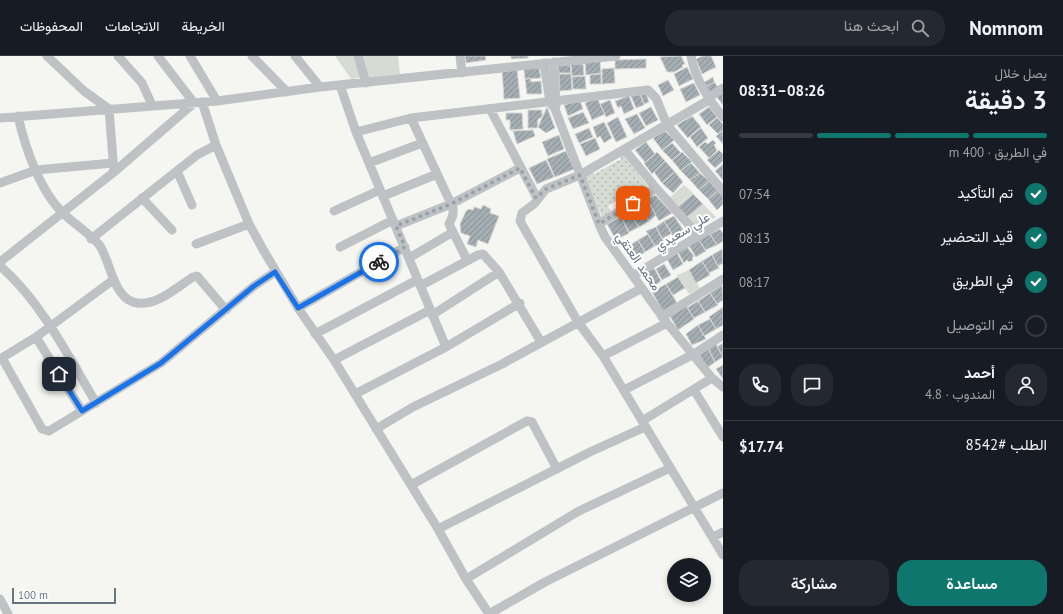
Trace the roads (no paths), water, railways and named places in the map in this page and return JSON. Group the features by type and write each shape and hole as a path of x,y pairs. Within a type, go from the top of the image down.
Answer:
{"street":[{"path":"49,56 84,91 109,109"},
{"path":"118,56 142,83 152,105"},
{"path":"158,56 198,103 249,224 275,272 356,394 376,429 438,528 466,579 489,614 545,582 696,508 723,493"},
{"path":"190,56 218,101"},
{"path":"252,56 287,92"},
{"path":"295,56 320,87"},
{"path":"358,56 366,83"},
{"path":"460,56 462,73"},
{"path":"0,118 218,101 320,87 616,56"},
{"path":"690,56 692,65 709,99 723,117"},
{"name":"محمد العتقي","path":"554,62 554,104"},
{"name":"محمد العتقي","path":"544,63 554,104 599,224 615,251 634,275 665,320 712,378 723,386"},
{"path":"340,85 356,132 446,347"},
{"path":"723,88 709,99 625,150 580,175 546,189 536,198 534,204 522,212 520,221 578,322 603,356 723,555"},
{"path":"356,132 410,118 490,109 554,104 648,90 656,98 666,125 723,191"},
{"path":"0,262 114,172 198,103"},
{"path":"109,109 114,172"},
{"path":"490,109 536,198"},
{"path":"18,116 23,137 36,170 51,199 62,213 99,245 113,280 127,298 132,302 141,303 158,299 193,276 197,276 226,310"},
{"path":"410,118 451,204 453,213 449,224 467,260"},
{"path":"369,163 422,143"},
{"path":"91,239 197,155 216,145"},
{"path":"625,150 656,188 698,235"},
{"path":"0,184 36,170 113,163"},
{"path":"340,247 395,223 451,204 520,168"},
{"path":"177,171 192,205"},
{"path":"334,211 437,174"},
{"path":"599,224 656,188"},
{"path":"142,198 172,230"},
{"name":"علي سعيدي","path":"634,275 723,221"},
{"path":"196,244 249,224"},
{"path":"409,258 453,232"},
{"path":"298,308 405,247"},
{"path":"315,334 467,260 483,254 499,272 520,303 541,342"},
{"path":"0,266 13,277 50,327 96,403"},
{"path":"113,280 36,337 1,358 42,429 49,431 161,363 254,286 275,272"},
{"path":"334,360 431,312 499,272"},
{"path":"603,356 665,320 723,279"},
{"path":"376,429 413,406 465,382 642,288"},
{"path":"356,394 446,347 520,303"},
{"path":"624,390 694,354 723,335"},
{"path":"36,337 82,411"},
{"path":"438,528 644,424 712,378"},
{"path":"694,390 723,437"},
{"path":"411,485 527,421 532,422 557,469"},
{"path":"466,579 579,511 670,468"},
{"path":"713,537 723,532"},
{"path":"0,599 6,613"}]}
